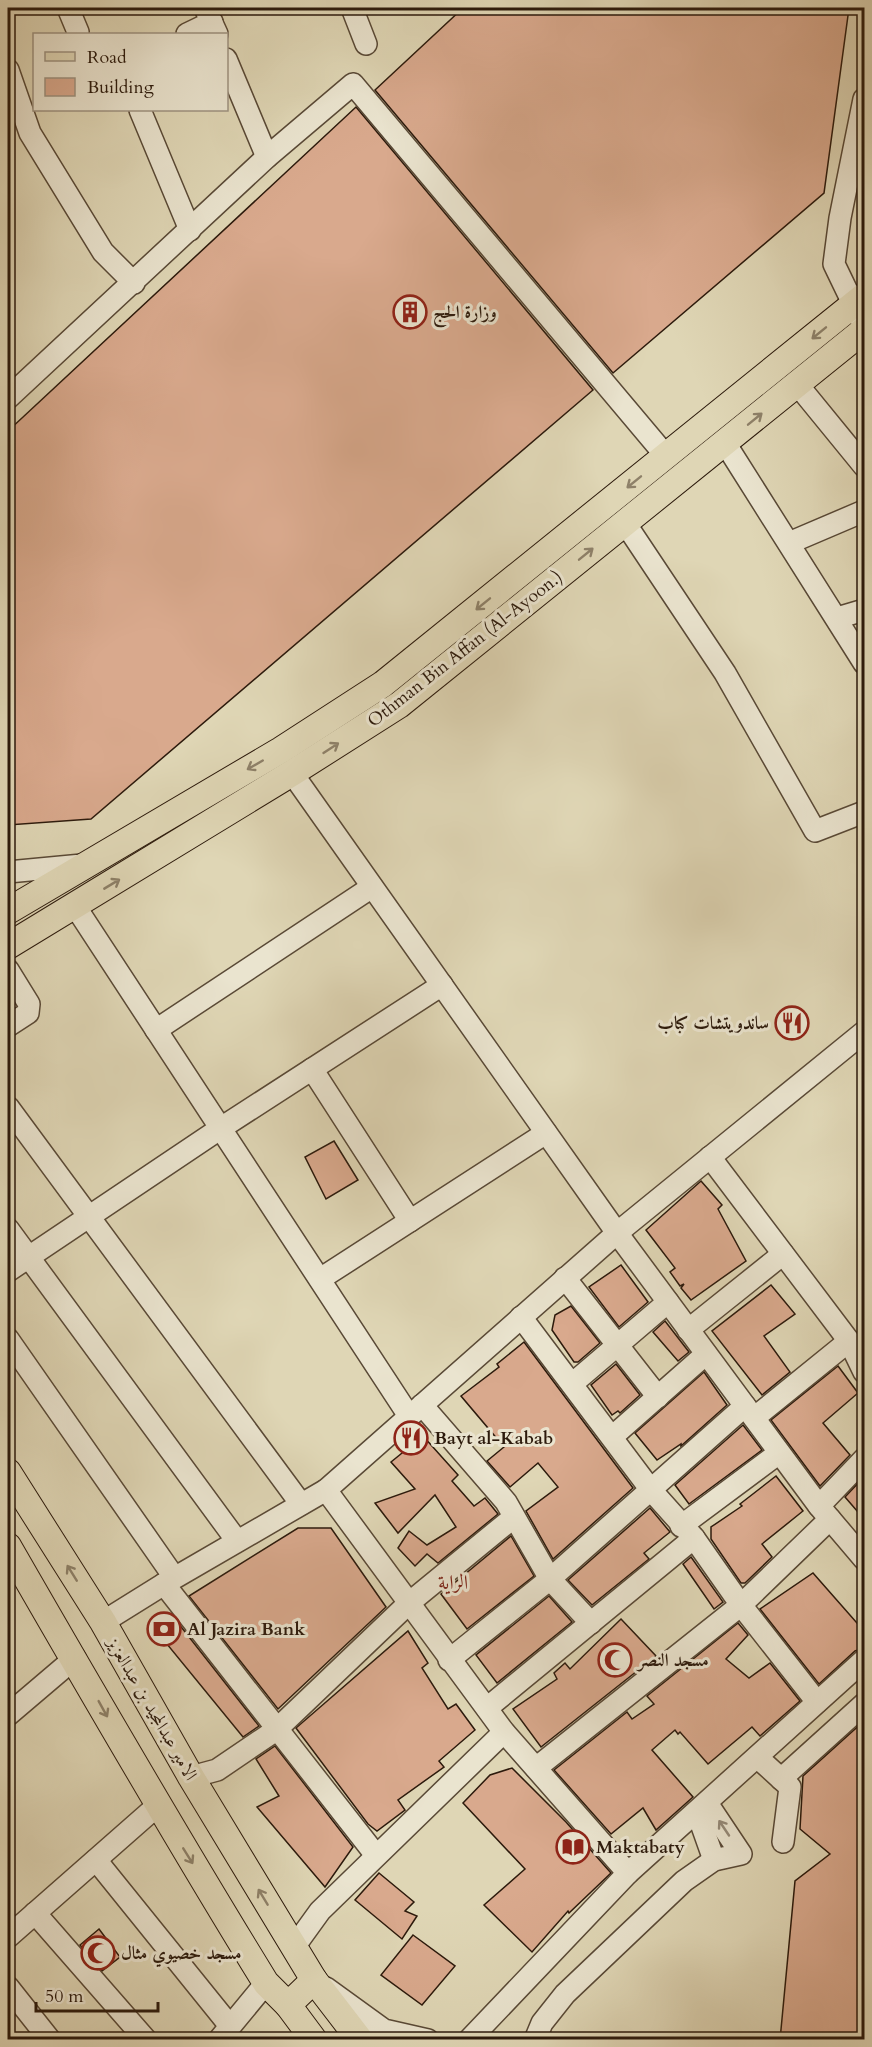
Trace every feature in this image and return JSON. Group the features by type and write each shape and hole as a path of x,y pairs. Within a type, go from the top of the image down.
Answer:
{"main road":[{"name":"Othman Bin Affan (Al-Ayoon.)","path":"8,946 399,705 797,384 861,315"},
{"name":"Othman Bin Affan (Al-Ayoon.)","path":"8,911 281,750 383,684 666,456 861,315"},
{"name":"الامير عبدالمجيد بن عبدالعزيز","path":"8,1472 15,1500 103,1622 191,1778 314,1980 360,2040"},
{"path":"9,1553 75,1658 157,1806 266,1983 288,2005 314,2040"},
{"path":"288,2005 314,1980"}],"street":[{"path":"68,8 78,32"},
{"path":"352,8 366,44"},
{"path":"189,33 211,22"},
{"path":"228,64 267,157"},
{"path":"8,70 30,133 103,252 134,282"},
{"path":"8,399 267,157 353,84 666,456"},
{"path":"861,315 834,264 840,218 864,99"},
{"path":"140,111 190,230"},
{"path":"797,384 864,466"},
{"path":"725,443 864,663"},
{"path":"789,543 864,511"},
{"path":"624,524 725,673 815,831 864,812"},
{"path":"837,618 864,610"},
{"path":"292,773 616,1233 825,1513 864,1559"},
{"path":"8,872 85,865"},
{"path":"156,1030 372,887"},
{"path":"75,906 320,1279 416,1411 506,1502 550,1579 591,1623"},
{"path":"8,1026 27,1013 28,1009 28,1004 10,980"},
{"path":"8,1270 220,1128 442,986"},
{"path":"103,1622 169,1580 326,1490 616,1233 864,1032"},
{"path":"312,1070 410,1221"},
{"path":"8,1107 301,1504"},
{"path":"320,1279 546,1133"},
{"path":"710,1157 849,1341 864,1372"},
{"path":"8,1229 237,1541"},
{"path":"688,1330 783,1254"},
{"path":"566,1278 658,1397"},
{"path":"572,1384 668,1302"},
{"path":"521,1317 651,1491 688,1532 741,1605 817,1702"},
{"path":"8,1338 169,1580 276,1730 375,1854"},
{"path":"449,1660 550,1579 651,1491 750,1412 849,1341"},
{"path":"612,1437 706,1354"},
{"path":"486,1708 591,1623 688,1532 779,1452"},
{"path":"536,1768 741,1605 825,1513 864,1459"},
{"path":"326,1490 504,1732 628,1873"},
{"path":"191,1778 217,1770 276,1730 409,1603 514,1517"},
{"path":"8,1714 75,1658"},
{"path":"469,2040 628,1873 864,1660"},
{"path":"781,1779 864,1704"},
{"path":"294,1947 320,1911 375,1854 504,1732"},
{"path":"757,1757 790,1787 783,1842"},
{"path":"8,1937 157,1806"},
{"path":"535,2040 542,2024 566,1994 684,1881 714,1860 741,1854 702,1808"},
{"path":"702,1808 714,1860"},
{"path":"96,1860 225,2033 266,1983"},
{"path":"35,1913 146,2040"},
{"path":"314,1980 384,2030 428,2040"},
{"path":"8,1987 50,2040"}],"building":[{"path":"463,8 849,8 824,193 613,373 375,90"},
{"name":"وزارة الحج","path":"356,107 593,390 91,819 8,825 8,431"},
{"path":"334,1141 358,1180 326,1199 305,1157"},
{"path":"701,1181 722,1205 718,1209 746,1261 691,1300 681,1288 684,1284 680,1286 670,1272 675,1268 646,1230"},
{"path":"621,1265 648,1302 619,1327 589,1287"},
{"path":"771,1285 795,1314 764,1336 790,1372 762,1395 712,1331"},
{"path":"571,1306 600,1343 578,1362 574,1362 552,1330 555,1315"},
{"path":"665,1321 689,1352 678,1361 653,1332"},
{"path":"524,1342 633,1488 553,1559 526,1511 558,1487 538,1463 510,1487 487,1461 504,1447 461,1396 499,1367 497,1364"},
{"path":"616,1364 640,1395 620,1413 618,1411 612,1415 591,1385"},
{"path":"838,1366 858,1393 823,1423 850,1455 820,1486 771,1420"},
{"path":"704,1372 727,1405 681,1446 681,1444 657,1460 635,1433"},
{"path":"743,1425 762,1450 689,1504 675,1485"},
{"path":"423,1436 458,1475 452,1481 474,1506 485,1498 498,1514 438,1563 427,1554 415,1566 398,1548 409,1531 427,1545 456,1527 435,1495 398,1533 375,1503 415,1489 391,1462"},
{"path":"776,1476 803,1511 762,1544 772,1557 745,1583 741,1583 711,1539 711,1527 742,1506 740,1504"},
{"path":"864,1477 864,1519 845,1497"},
{"path":"650,1508 670,1532 644,1553 649,1559 592,1605 568,1580"},
{"path":"298,1528 331,1528 386,1607 278,1709 189,1596"},
{"path":"511,1536 534,1576 467,1629 441,1594"},
{"path":"691,1557 723,1602 714,1609 683,1564"},
{"path":"813,1573 864,1631 864,1648 855,1651 819,1684 760,1609"},
{"path":"549,1596 572,1622 497,1683 476,1655"},
{"path":"171,1614 259,1726 243,1737 153,1627"},
{"path":"621,1619 656,1656 541,1747 513,1709 557,1679 554,1673 565,1663 570,1669"},
{"path":"738,1623 748,1635 726,1659 749,1678 770,1663 800,1701 760,1736 752,1727 708,1764 680,1732 678,1734 675,1730 652,1750 693,1797 656,1830 643,1808 611,1834 554,1770 627,1712 632,1719 654,1704 647,1696"},
{"path":"408,1631 428,1663 422,1668 448,1709 456,1704 475,1730 439,1761 444,1767 398,1800 405,1810 377,1831 368,1824 296,1728"},
{"path":"864,1721 864,2040 780,2040 795,1881 830,1854 800,1829 803,1776"},
{"path":"275,1746 353,1847 325,1887 257,1807 279,1796 256,1759"},
{"path":"512,1768 566,1822 611,1873 569,1913 568,1911 532,1952 484,1905 525,1869 463,1803 490,1775"},
{"path":"379,1873 414,1902 405,1911 417,1916 402,1939 355,1900"},
{"name":"مسجد خصيوي مثال","path":"99,1929 120,1957 102,1971 80,1945"},
{"path":"413,1935 455,1966 422,2005 381,1975"}],"place":[{"name":"وزارة الحج","path":"410,312"},
{"name":"ساندويتشات كباب","path":"792,1023"},
{"name":"Bayt al-Kabab","path":"411,1438"},
{"name":"Al Jazira Bank","path":"164,1629"},
{"name":"مسجد النصر","path":"615,1660"},
{"name":"Maktabaty","path":"573,1847"},
{"name":"مسجد خصيوي مثال","path":"98,1953"}],"district":[{"name":"الراية","path":"453,1582"}]}
